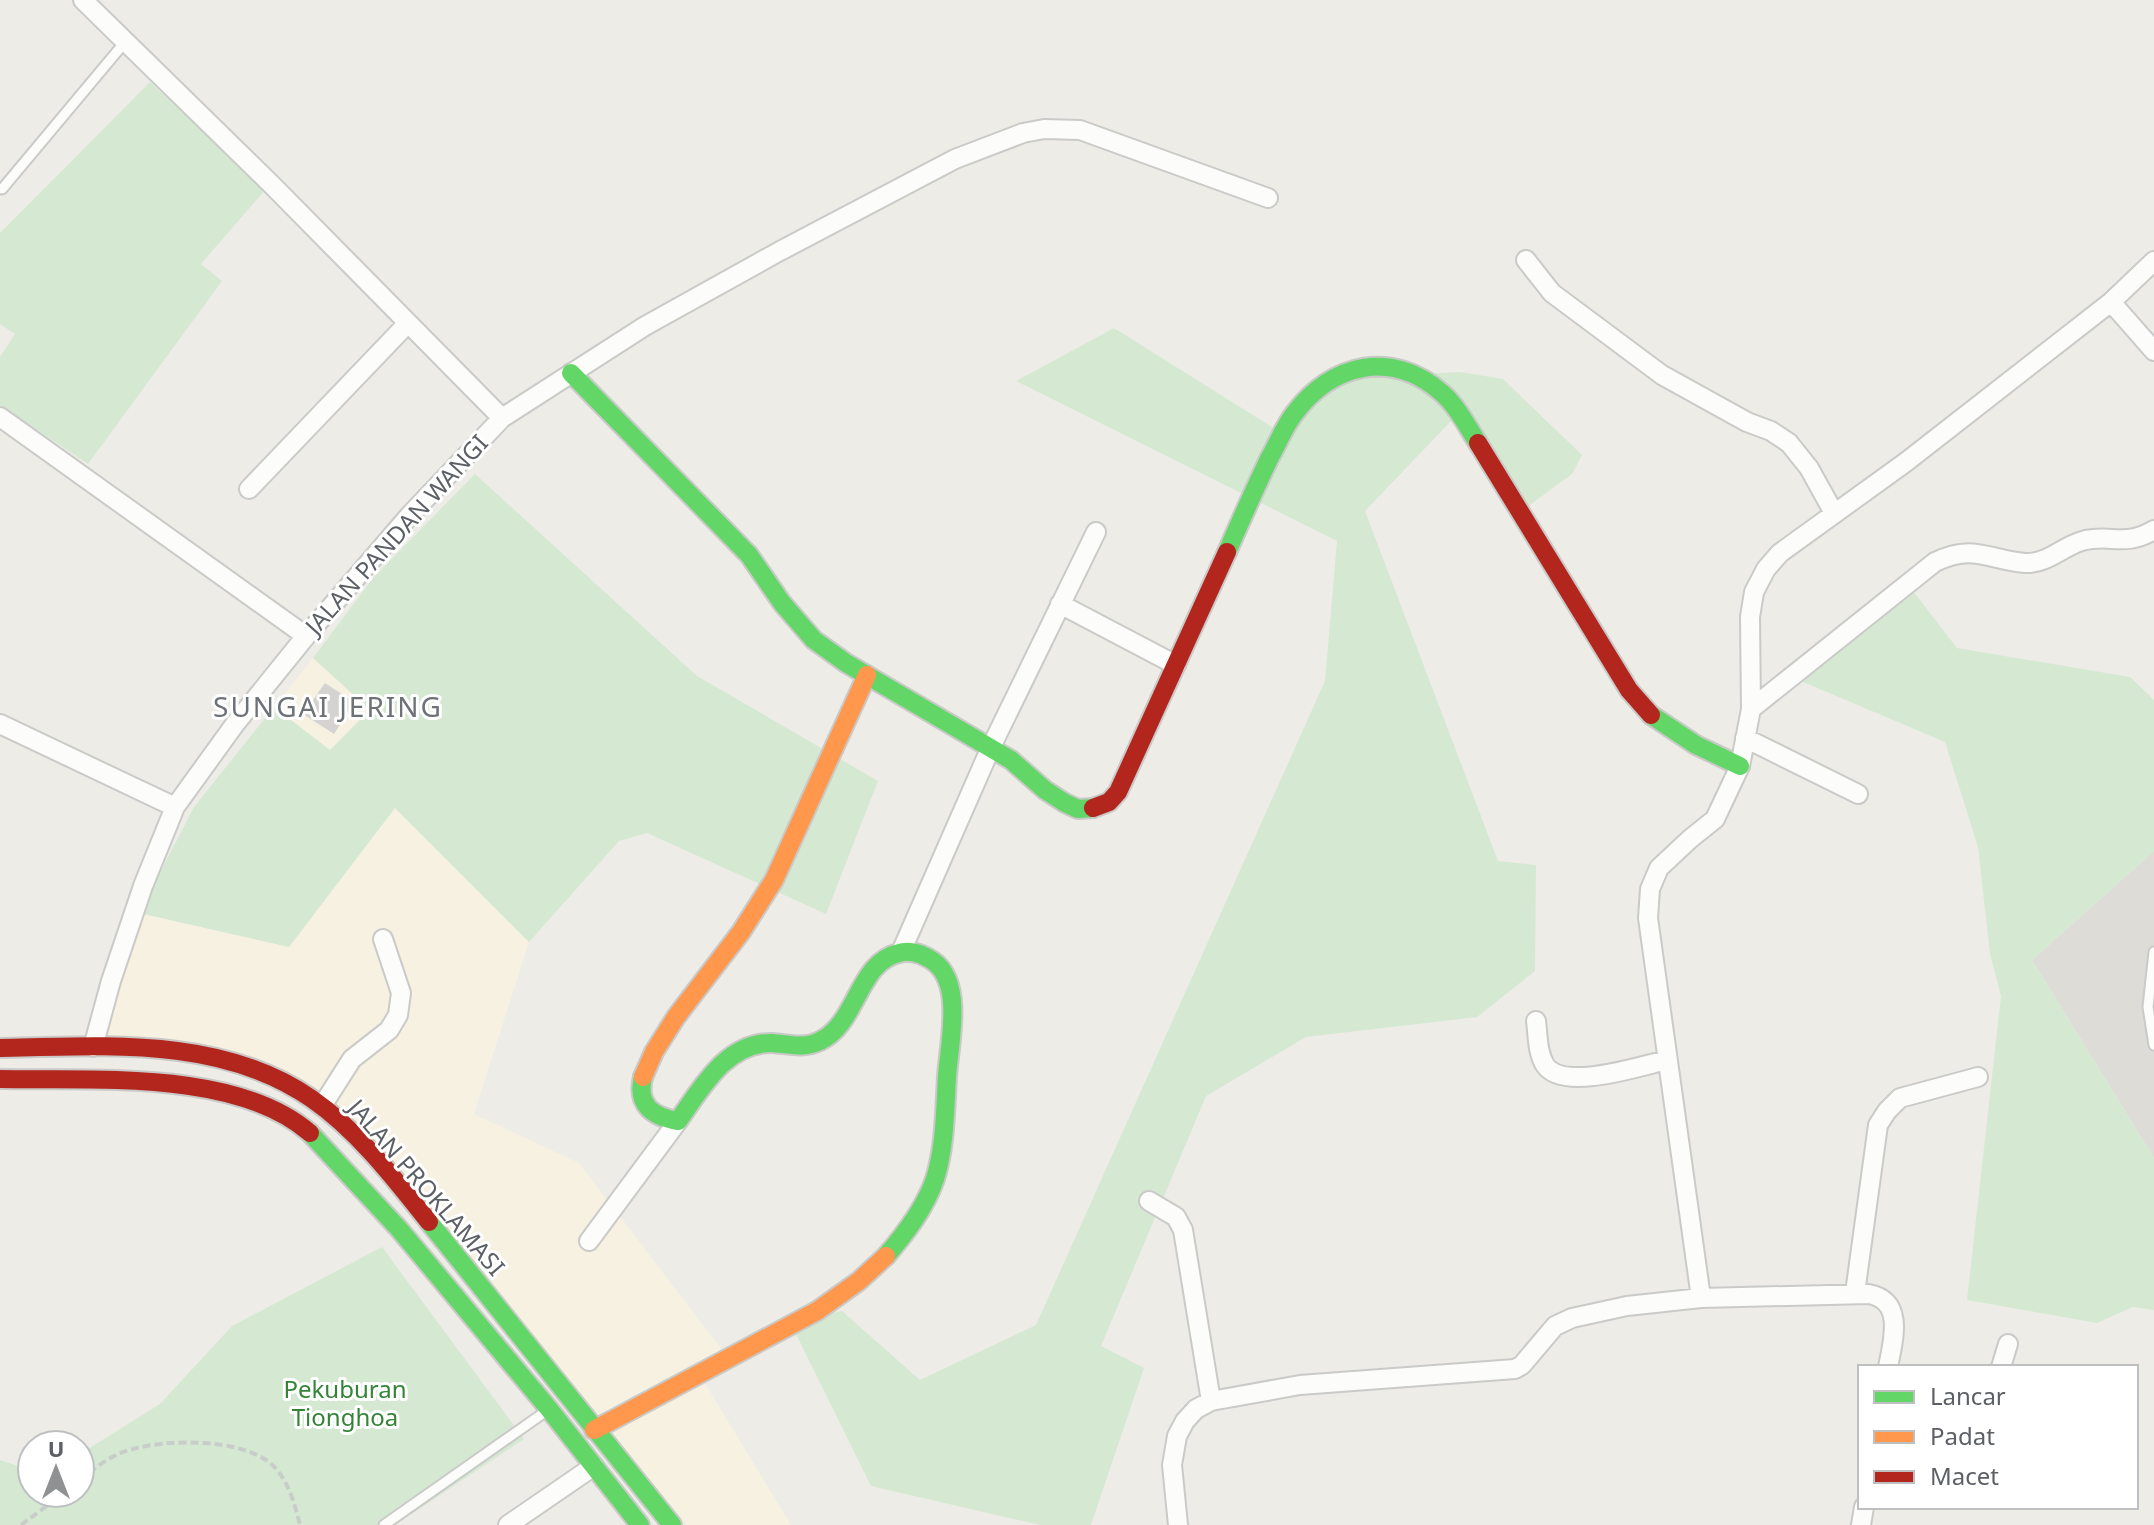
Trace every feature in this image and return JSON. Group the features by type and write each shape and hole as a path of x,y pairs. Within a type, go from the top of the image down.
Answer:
{"main road":[{"path":"571,373 749,555 782,603 814,640 867,675 991,747 1065,803 1078,809 1099,807 1118,792 1293,413 1320,384 1346,370 1395,367 1443,395 1472,434 1629,690 1656,720 1696,745 1740,766"},
{"path":"594,1430 737,1356 834,1301 885,1257 923,1208 936,1177 943,1129 952,1000 943,970 931,958 901,952 877,964 863,991 825,1040 809,1046 759,1042 744,1045 731,1053 678,1121 658,1119 647,1111 642,1097 641,1084 646,1069 679,1010 765,897 797,835 826,762 867,675"},
{"name":"JALAN PROKLAMASI","path":"0,1048 93,1047 201,1053 254,1068 302,1090 363,1145 502,1312 672,1525"},
{"name":"JALAN PROKLAMASI","path":"0,1079 182,1083 257,1103 293,1118 315,1137 399,1229 549,1409 640,1525"},
{"path":"481,1327 502,1312"}],"street":[{"name":"JALAN PANDAN WANGI","path":"83,0 272,185 502,418 409,516 306,636 235,724 175,807 143,886 93,1047"},
{"path":"502,418 645,326 780,251 955,159 1023,133 1044,129 1080,130 1268,198"},
{"path":"1526,260 1552,293 1662,375 1789,443 1809,468 1834,513"},
{"path":"1701,1298 1648,918 1650,889 1659,868 1715,819 1740,766 1751,709 1750,617 1754,592 1766,569 1780,553 1906,462 2111,302 2154,261"},
{"path":"2111,302 2154,351"},
{"path":"249,489 408,323"},
{"path":"0,417 306,636"},
{"path":"1751,709 1935,562 1949,555 1973,552 2023,563 2043,561 2079,542 2099,539 2124,542 2141,538 2154,530"},
{"path":"901,952 991,747 1096,532"},
{"path":"1060,604 1176,665"},
{"path":"0,724 175,807"},
{"path":"1745,738 1858,794"},
{"path":"322,1106 352,1059 389,1030 398,1015 401,993 383,939"},
{"path":"1536,1021 1540,1055 1551,1072 1562,1076 1603,1074 1667,1060"},
{"path":"1855,1293 1878,1125 1900,1098 1978,1077"},
{"path":"589,1241 678,1121"},
{"path":"1149,1201 1176,1217 1183,1230 1211,1401"},
{"path":"1178,1525 1172,1465 1174,1449 1185,1421 1196,1409 1211,1401 1300,1385 1515,1369 1522,1365 1555,1326 1572,1318 1627,1306 1701,1298 1855,1293 1878,1296 1889,1304 1894,1317 1888,1365"},
{"path":"2002,1365 2008,1344"},
{"path":"508,1525 594,1466"}],"lane":[{"path":"2,189 125,42"},
{"path":"2154,952 2148,1007 2154,1045"},
{"path":"384,1525 549,1409"}],"path":[{"path":"96,1467 132,1449 181,1442 241,1449 268,1461 287,1483 300,1525"},
{"path":"21,1525 42,1509"}],"shaded area":[{"path":"313,658 370,709 330,750 274,707"},
{"path":"395,808 529,942 474,1114 579,1163 726,1355 697,1370 791,1525 687,1525 307,1083 108,1040 115,987 139,913 289,947"},
{"path":"2154,851 2154,1158 2032,960"}],"green space":[{"path":"150,82 266,189 201,264 222,281 88,464 0,405 0,357 15,334 0,324 0,233"},
{"path":"1114,328 1288,437 1324,389 1357,377 1460,372 1503,379 1582,455 1572,474 1516,515 1453,419 1365,511 1498,861 1536,865 1535,971 1477,1017 1306,1037 1206,1096 1101,1346 1144,1368 1091,1525 1040,1525 871,1486 790,1322 842,1311 920,1380 1036,1325 1325,681 1337,541 1016,381"},
{"path":"475,474 697,676 878,781 826,914 647,833 619,841 529,942 395,808 289,947 139,913 194,807 274,707 330,750 370,710 313,658 373,578"},
{"path":"1913,591 1957,648 2130,677 2154,700 2154,851 2032,960 2154,1158 2154,1310 2133,1307 2097,1323 1967,1300 2001,996 1990,954 1978,847 1945,742 1796,679"},
{"name":"Pekuburan Tionghoa","path":"382,1247 524,1439 395,1525 0,1525 0,1460 16,1465 16,1509 96,1509 96,1444 160,1404 232,1326"}],"building":[{"path":"325,683 354,702 334,734 303,714"}],"traffic: fast":[{"path":"1227,552 1290,419 1309,397 1344,373 1383,367 1423,379 1452,404 1478,443"},
{"path":"571,373 749,555 782,603 814,640 846,663 1011,760 1065,803 1078,809 1093,808"},
{"path":"1651,715 1696,745 1740,766"},
{"path":"643,1077 642,1095 648,1108 678,1121 716,1070 741,1050 772,1043 802,1045 820,1041 842,1021 866,980 885,959 906,952 928,958 940,967 951,995 952,1029 943,1142 935,1179 926,1200 886,1256"},
{"path":"310,1133 399,1229 549,1409 640,1525"},
{"path":"429,1222 672,1525"}],"traffic: slow":[{"path":"643,1077 654,1052 676,1017 741,932 774,880 867,675"},
{"path":"594,1430 817,1311 859,1281 886,1256"}],"traffic: jam":[{"path":"1478,443 1629,690 1651,715"},
{"path":"1093,808 1109,802 1118,792 1227,552"},
{"path":"0,1048 80,1046 162,1049 240,1064 277,1079 312,1099 345,1126 375,1156 429,1222"},
{"path":"0,1079 119,1080 204,1088 279,1112 310,1133"}],"district":[{"name":"SUNGAI JERING","path":"328,707"}]}
